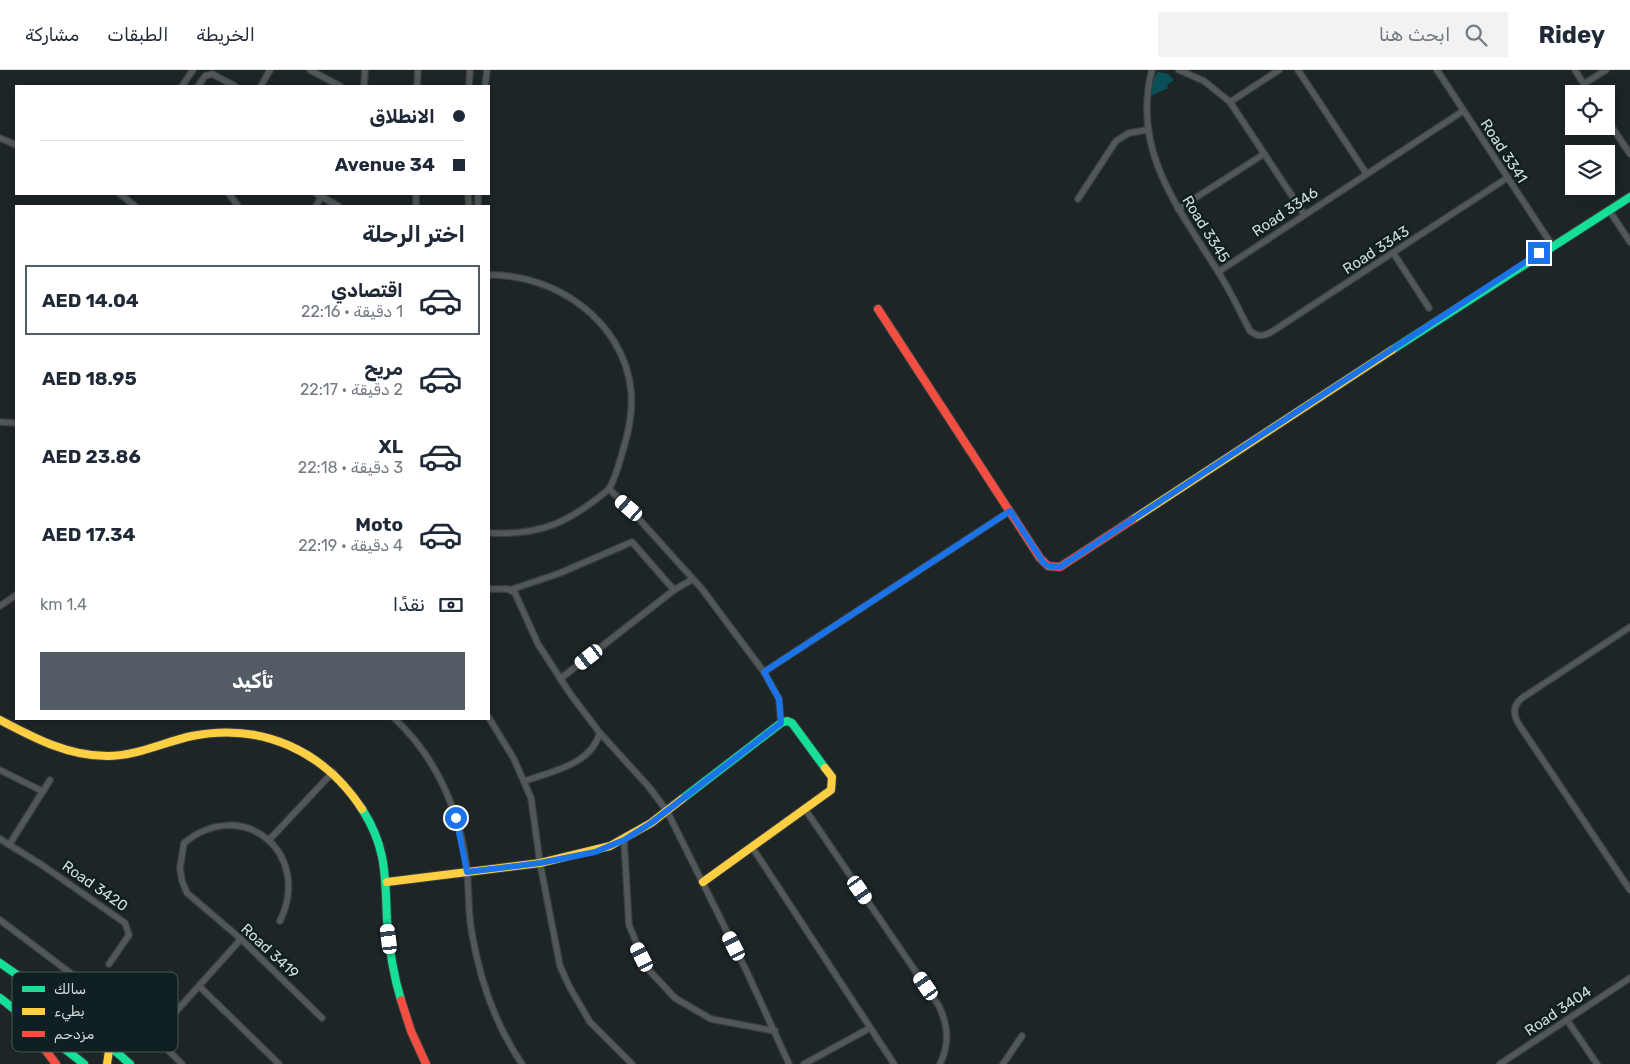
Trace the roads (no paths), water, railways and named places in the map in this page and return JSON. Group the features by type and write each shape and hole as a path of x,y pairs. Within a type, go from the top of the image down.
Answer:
{"street":[{"path":"183,85 193,70"},
{"path":"262,85 270,70"},
{"path":"310,70 338,85"},
{"path":"364,85 366,70"},
{"path":"417,85 418,70"},
{"path":"469,85 470,70"},
{"path":"485,85 487,70"},
{"name":"Road 3345","path":"1152,70 1148,84 1147,130 1161,176 1178,209 1218,272 1250,331 1255,336"},
{"path":"1180,70 1204,81 1230,102 1304,214"},
{"path":"1230,102 1280,70"},
{"path":"1298,70 1366,174"},
{"name":"Road 3341","path":"1437,70 1552,244"},
{"path":"1575,70 1584,84 1606,70"},
{"path":"199,85 205,76 212,74 233,85"},
{"name":"Road 3346","path":"1218,272 1463,111"},
{"path":"1078,199 1116,141 1129,133 1147,130"},
{"path":"1615,132 1630,154"},
{"path":"0,138 15,145"},
{"path":"1178,209 1264,154"},
{"name":"Road 3343","path":"1255,336 1267,334 1394,254 1507,178"},
{"path":"121,195 134,205"},
{"path":"229,195 237,205"},
{"path":"319,195 336,205"},
{"path":"878,309 1043,562 1055,567 1065,564 1138,518 1552,244 1630,197"},
{"path":"1609,210 1630,242"},
{"path":"1394,254 1429,308"},
{"path":"490,275 506,275 554,289 576,300 596,318 610,336 621,358 631,389 630,426 615,478 608,490 584,511 554,526 522,534 490,534"},
{"path":"0,422 15,423"},
{"path":"608,490 629,508 693,578 764,672 779,699 781,723"},
{"path":"764,672 1010,511"},
{"path":"490,589 510,590 560,573 632,542 674,590"},
{"path":"560,679 674,590 693,578"},
{"path":"510,590 517,596 532,634 560,679 600,733 649,787 667,811 775,1031 789,1064"},
{"path":"0,606 15,596"},
{"path":"1630,627 1522,698 1516,703 1514,710 1520,726 1630,890"},
{"path":"0,720 58,749 75,754 110,756 162,746 177,740 215,731 261,734 283,740 304,751 333,772 354,795 370,822 382,851 387,882 387,925 393,968 403,1009 426,1064"},
{"path":"396,720 434,768 447,792 456,818 467,872 472,934 485,987 504,1033 522,1064"},
{"path":"401,724 405,720"},
{"path":"490,720 525,781 532,798 540,863 555,946 569,986 590,1022 632,1064"},
{"path":"387,882 540,863 595,852 624,840 667,811 781,723 787,721 794,724 833,780 829,792 703,882"},
{"path":"525,781 583,758 593,748 600,733"},
{"path":"0,770 42,791"},
{"path":"280,921 290,894 290,879 282,858 269,840 333,772"},
{"path":"8,845 50,780"},
{"path":"805,810 939,1006 947,1035 946,1049 940,1064"},
{"name":"Road 3419","path":"269,840 258,832 232,825 206,829 184,843 180,862 182,881 187,893 241,939 322,1018"},
{"name":"Road 3420","path":"0,839 73,885 125,922 129,935 109,964"},
{"path":"624,840 629,925 647,968 675,998 711,1019 775,1031"},
{"path":"752,847 894,1064"},
{"path":"0,920 69,972"},
{"path":"178,1009 241,939"},
{"path":"0,963 14,972"},
{"name":"Road 3404","path":"1500,1064 1630,978"},
{"path":"199,986 280,1064"},
{"path":"0,998 12,1007"},
{"path":"1567,1020 1596,1064"},
{"path":"804,1064 870,1028"},
{"path":"1003,1064 1022,1036"},
{"path":"47,1052 56,1064"},
{"path":"69,1052 84,1064"},
{"path":"118,1052 130,1064"},
{"path":"170,1052 182,1064"}]}
